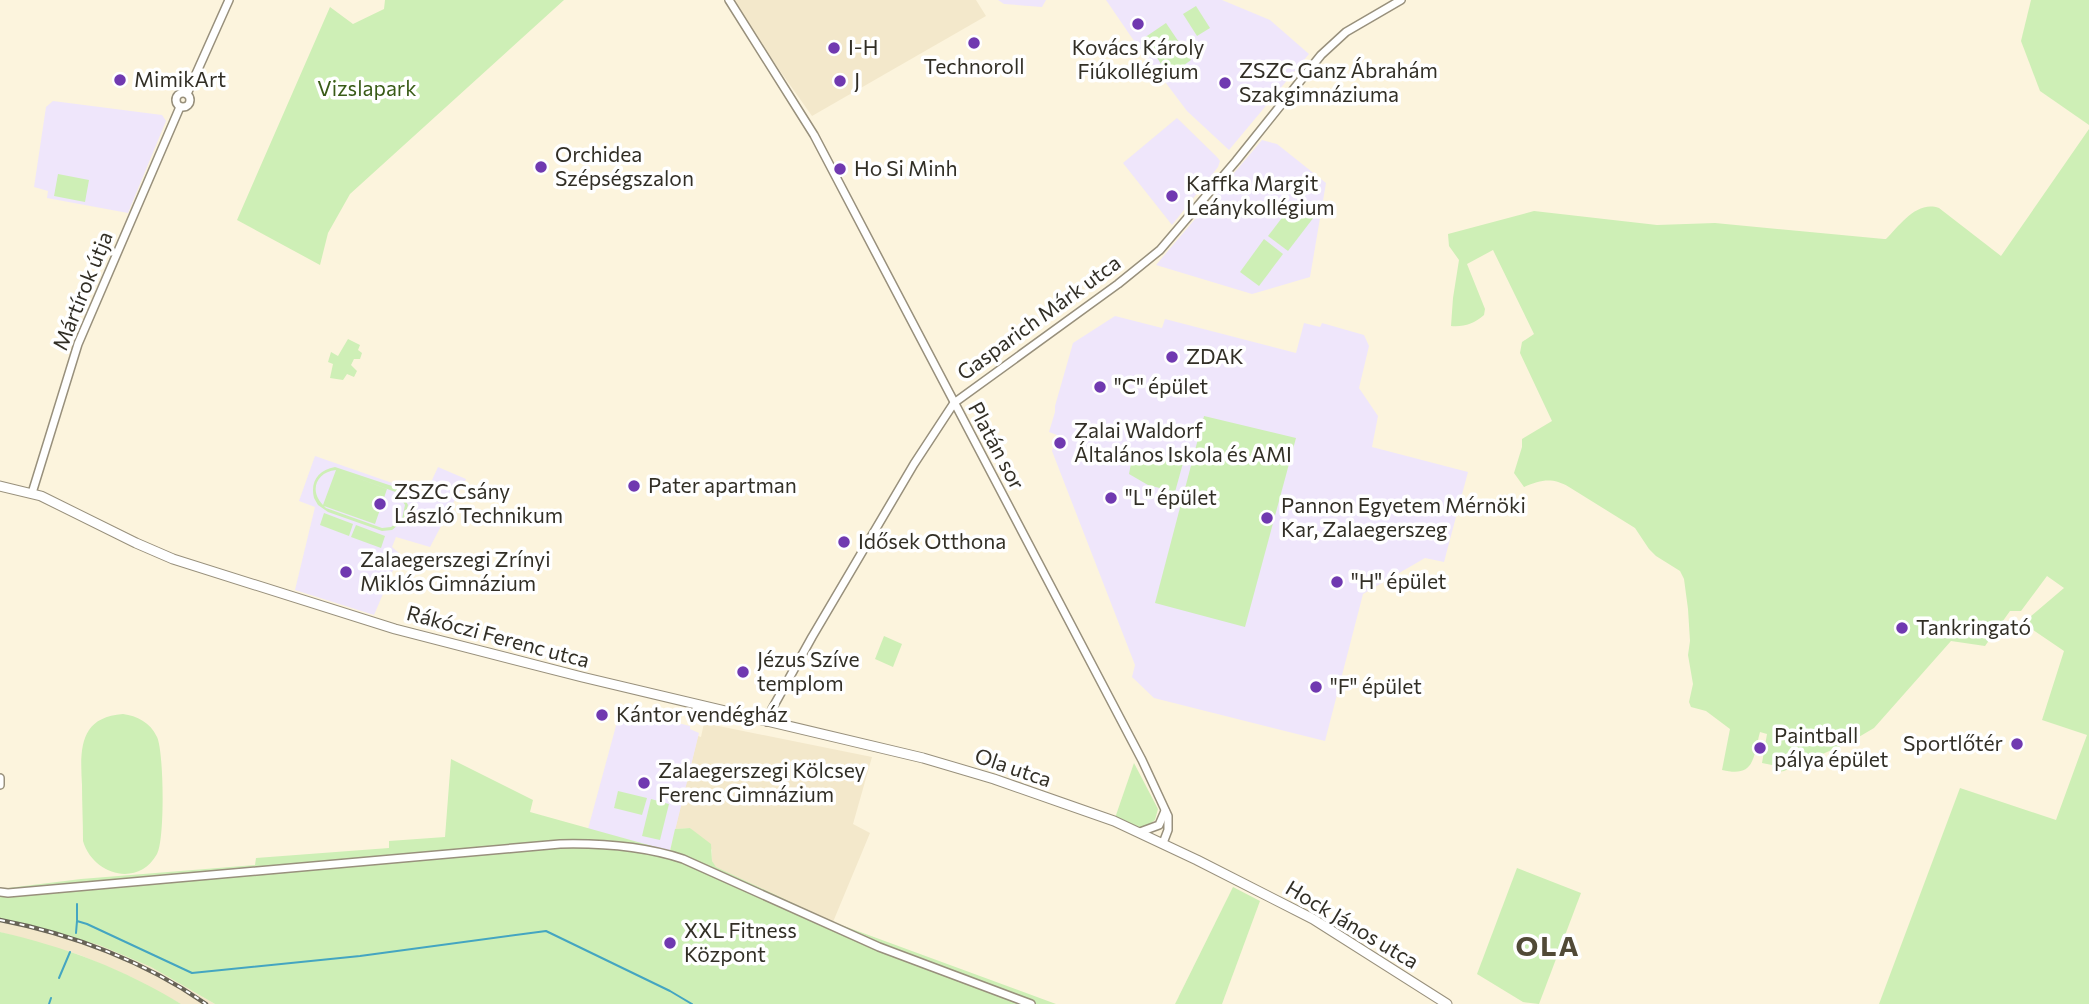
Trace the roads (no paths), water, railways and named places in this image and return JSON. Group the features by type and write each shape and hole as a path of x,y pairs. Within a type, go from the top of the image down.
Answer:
{"main road":[{"name":"Rákóczi Ferenc utca","path":"0,485 58,503 151,550 264,589 466,648 767,722"},
{"name":"Ola utca","path":"767,722 853,740 950,765 1039,794 1140,832 1237,880"},
{"name":"Hock János utca","path":"1237,880 1313,919 1447,1004"}],"street":[{"name":"Mártírok útja","path":"32,493 78,344 180,107 189,104 187,94 229,0"},
{"name":"Platán sor","path":"729,0 814,135 1142,760 1168,820 1163,843"},
{"name":"Gasparich Márk utca","path":"767,722 812,637 924,448 954,403 1118,284 1160,250 1236,162 1321,55 1346,32 1401,0"},
{"path":"0,778 0,785"},
{"path":"1140,832 1158,825 1165,810"},
{"path":"4,893 547,845 590,843 626,846 651,849 683,859 879,947 1031,1004"}],"waterway":[{"path":"77,904 77,920"},
{"path":"76,933 77,921 87,924 192,973 360,956 546,931 692,1004"},
{"path":"59,978 70,952"},
{"path":"49,1004 51,998"}],"railway":[{"path":"0,920 54,933 108,951 159,975 206,1004"}],"place":[{"name":"Kovács Károly Fiúkollégium","path":"1138,24"},
{"name":"Technoroll","path":"974,43"},
{"name":"I-H","path":"834,48"},
{"name":"MimikArt","path":"120,80"},
{"name":"J","path":"840,81"},
{"name":"ZSZC Ganz Ábrahám Szakgimnáziuma","path":"1225,83"},
{"name":"Orchidea Szépségszalon","path":"541,167"},
{"name":"Ho Si Minh","path":"840,169"},
{"name":"Kaffka Margit Leánykollégium","path":"1172,196"},
{"name":"ZDAK","path":"1172,357"},
{"name":"\"C\" épület","path":"1100,387"},
{"name":"Zalai Waldorf Általános Iskola és AMI","path":"1060,443"},
{"name":"Pater apartman","path":"634,486"},
{"name":"\"L\" épület","path":"1111,498"},
{"name":"ZSZC Csány László Technikum","path":"380,504"},
{"name":"Pannon Egyetem Mérnöki Kar, Zalaegerszeg","path":"1267,518"},
{"name":"Idősek Otthona","path":"844,542"},
{"name":"Zalaegerszegi Zrínyi Miklós Gimnázium","path":"346,572"},
{"name":"\"H\" épület","path":"1337,582"},
{"name":"Tankringató","path":"1902,628"},
{"name":"Jézus Szíve templom","path":"743,672"},
{"name":"\"F\" épület","path":"1316,687"},
{"name":"Kántor vendégház","path":"602,715"},
{"name":"Sportlőtér","path":"2017,744"},
{"name":"Paintball pálya épület","path":"1760,748"},
{"name":"Zalaegerszegi Kölcsey Ferenc Gimnázium","path":"644,783"},
{"name":"XXL Fitness Központ","path":"670,943"}],"district":[{"name":"OLA","path":"1548,946"}],"park label":[{"name":"Vizslapark","path":"367,89"}]}
